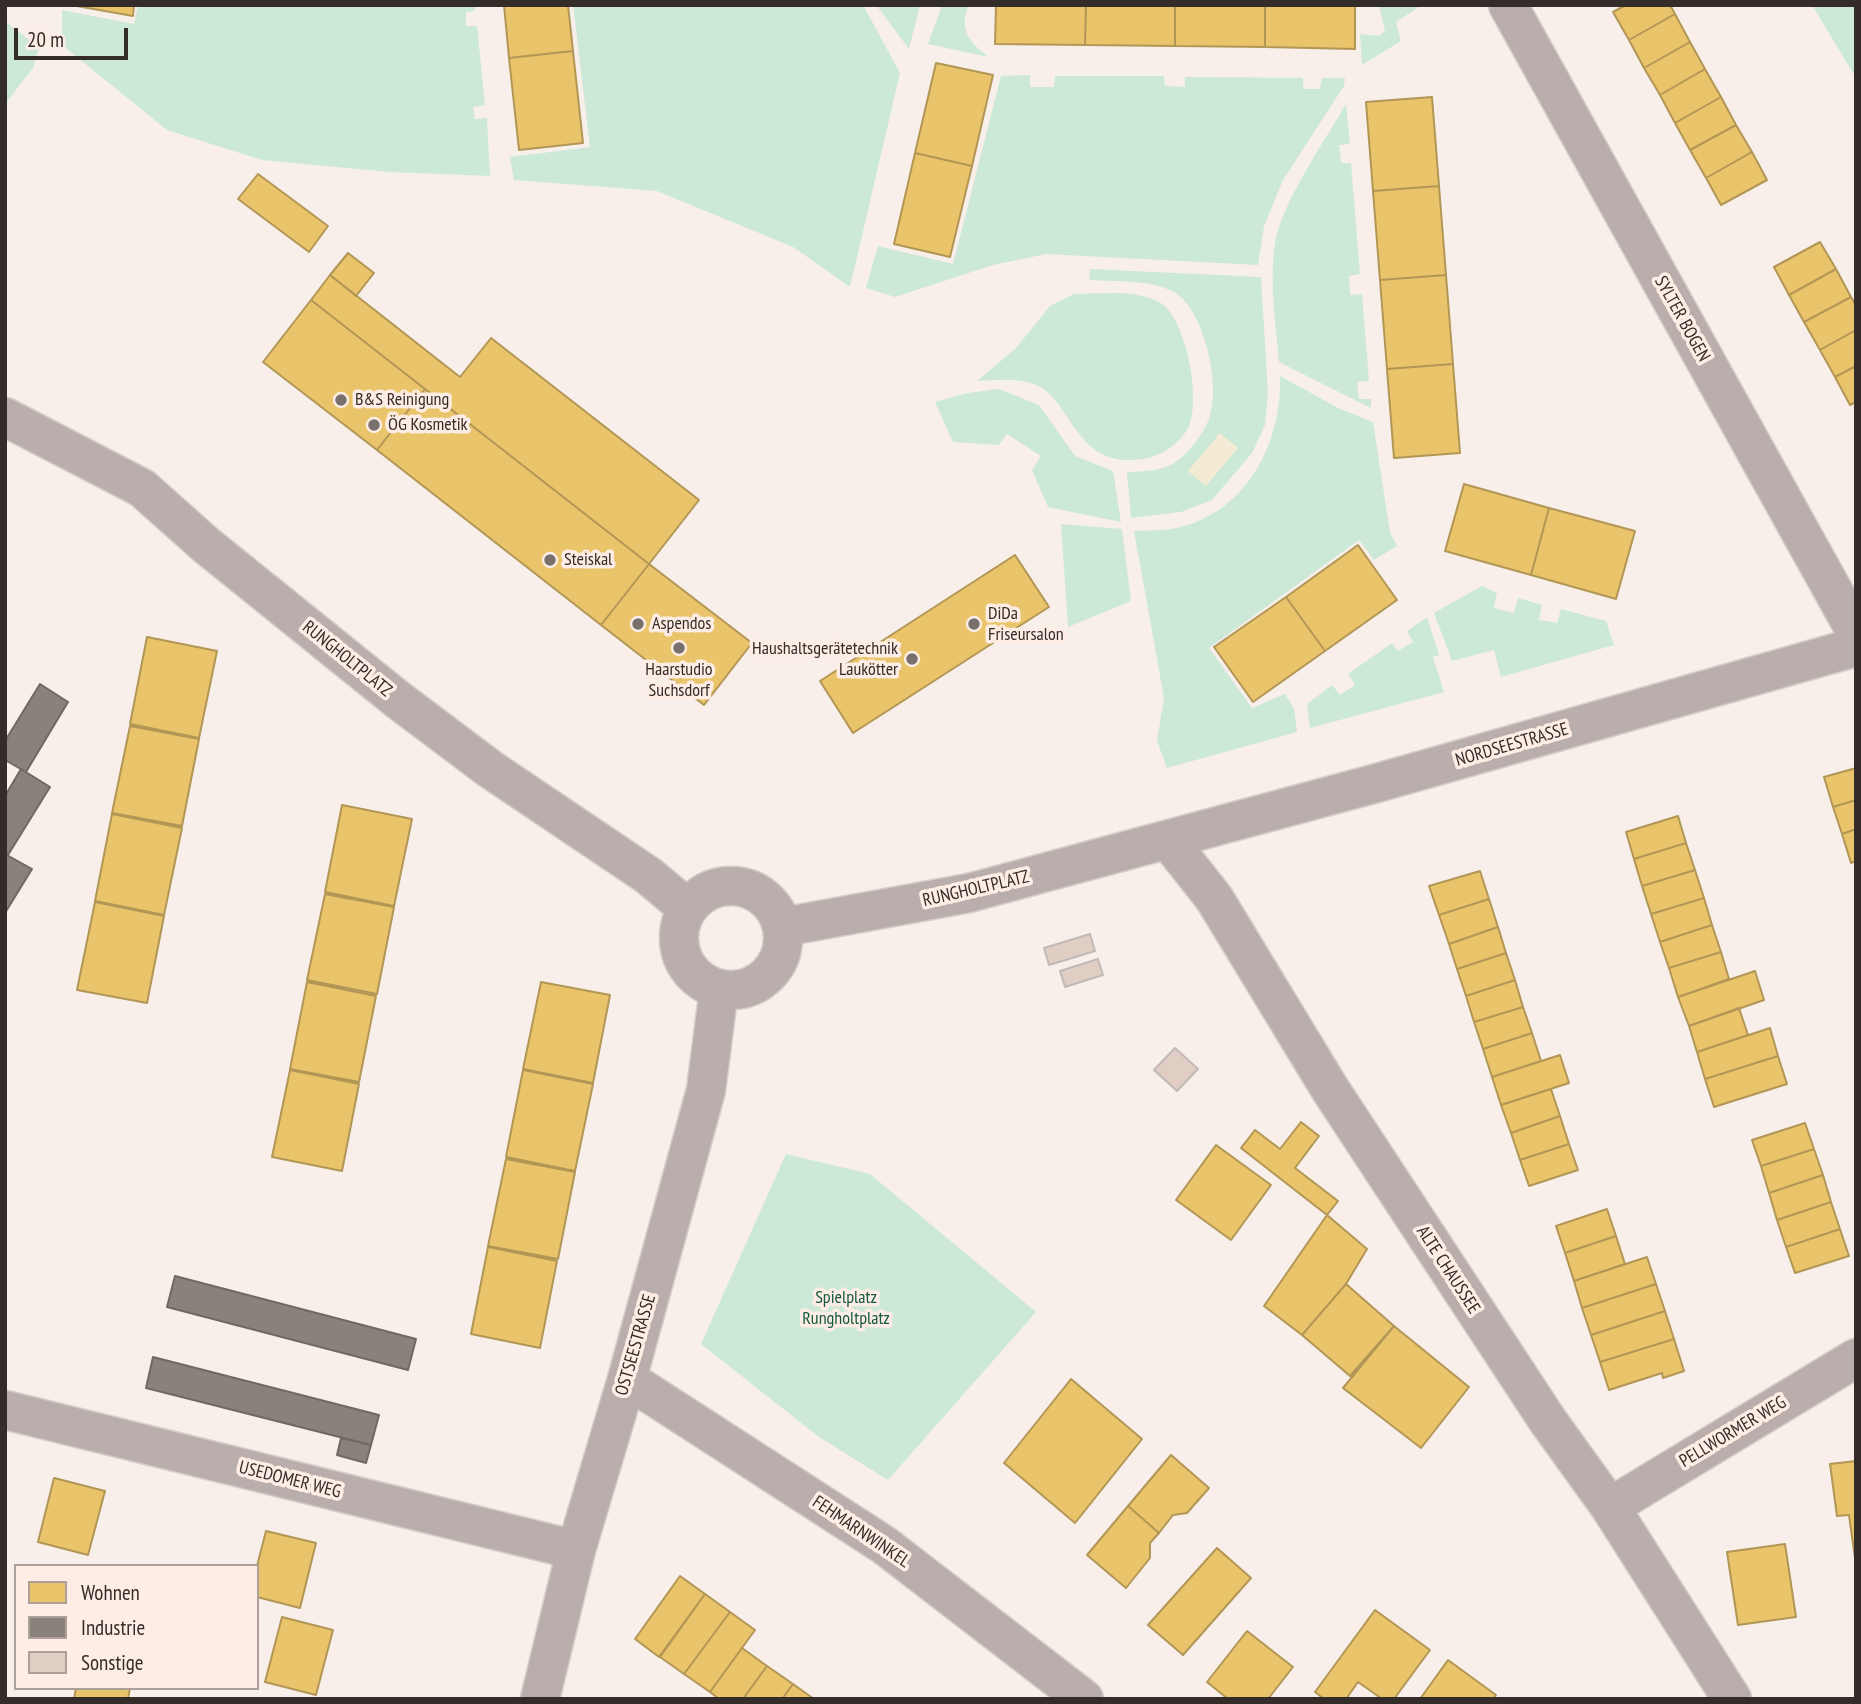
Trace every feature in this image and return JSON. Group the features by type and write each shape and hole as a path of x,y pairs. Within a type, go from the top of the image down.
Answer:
{"street":[{"name":"SYLTER BOGEN","path":"1508,5 1856,632"},
{"name":"RUNGHOLTPLATZ","path":"5,416 142,488 206,545 397,699 490,769 649,876 687,908"},
{"name":"NORDSEESTRASSE","path":"1168,840 1856,647"},
{"name":"RUNGHOLTPLATZ","path":"783,927 969,893 1168,840"},
{"name":"ALTE CHAUSSEE","path":"1168,840 1214,898 1330,1089 1548,1421 1610,1507 1732,1699"},
{"path":"732,885 757,891 773,905 783,927 782,950 774,968 760,982 740,990 719,989 697,978 680,956 678,933 687,908 705,891 732,885"},
{"name":"OSTSEESTRASSE","path":"540,1699 576,1550 627,1379 706,1090 719,989"},
{"name":"PELLWORMER WEG","path":"1610,1507 1856,1357"},
{"name":"FEHMARNWINKEL","path":"627,1379 884,1545 1084,1699"},
{"name":"USEDOMER WEG","path":"5,1410 576,1550"}],"green space":[{"path":"138,5 475,5 475,11 466,12 466,26 477,26 485,105 473,107 475,119 487,118 490,176 390,172 262,160 167,130 62,45 62,10 134,24"},
{"path":"573,5 863,5 900,73 850,287 793,247 657,191 514,180 510,157 590,147"},
{"path":"876,5 920,5 909,49"},
{"path":"942,5 969,5 965,21 967,34 975,46 988,57 928,44"},
{"path":"1379,5 1422,5 1396,22 1401,41 1362,65 1360,34 1379,36 1385,31"},
{"path":"1812,5 1856,5 1856,78"},
{"path":"5,21 39,48 33,68 5,104"},
{"path":"1030,75 1030,87 1054,87 1055,76 1164,76 1165,86 1185,87 1185,77 1303,78 1303,89 1320,89 1322,78 1345,78 1344,86 1283,180 1264,226 1258,265 1046,254 993,265 895,297 866,288 878,246 953,264 1001,76"},
{"path":"1346,104 1350,144 1339,145 1341,163 1351,163 1360,274 1349,276 1350,295 1362,294 1369,381 1357,382 1359,399 1371,399 1371,408 1279,362 1275,318 1273,258 1279,228 1295,191"},
{"path":"1090,269 1261,277 1268,393 1265,425 1252,453 1212,500 1181,512 1131,518 1127,472 1163,468 1185,455 1210,416 1213,402 1211,368 1202,331 1185,301 1174,292 1144,283 1089,280"},
{"path":"1117,293 1150,298 1169,310 1177,323 1189,359 1192,413 1186,432 1167,450 1148,458 1123,460 1104,455 1077,431 1045,390 1018,380 977,381 1016,348 1050,306 1074,294"},
{"path":"1280,376 1340,409 1373,422 1390,533 1397,546 1374,560 1359,540 1209,648 1252,708 1285,694 1294,709 1297,732 1167,768 1157,741 1164,698 1134,531 1172,529 1202,520 1241,491 1256,471 1275,426"},
{"path":"999,389 1039,405 1075,456 1113,471 1121,522 1048,507 1032,470 1041,456 1007,434 999,445 953,442 935,402 968,393"},
{"path":"1061,524 1122,529 1131,601 1068,627"},
{"path":"1482,586 1497,593 1494,608 1514,613 1518,598 1542,605 1539,620 1557,623 1561,609 1606,621 1614,645 1501,677 1494,650 1452,661 1434,613"},
{"path":"1427,617 1439,655 1433,657 1444,692 1310,728 1307,704 1332,685 1340,695 1355,685 1348,674 1392,643 1398,651 1413,642 1407,631"},
{"name":"Spielplatz Rungholtplatz","path":"786,1154 870,1174 1036,1312 888,1480 819,1437 701,1344"}],"sand":[{"path":"1220,433 1238,448 1206,486 1188,471"}],"building: Wohnen":[{"path":"71,5 134,5 133,16"},
{"path":"504,5 568,5 573,51 509,58"},
{"path":"996,5 1086,5 1085,45 995,44"},
{"path":"1086,5 1175,5 1175,46 1085,45"},
{"path":"1175,5 1265,5 1265,47 1175,46"},
{"path":"1265,5 1355,5 1355,49 1265,47"},
{"path":"1626,5 1670,5 1675,14 1629,40 1613,12"},
{"path":"1675,14 1690,42 1644,68 1629,40"},
{"path":"1690,42 1705,69 1660,95 1644,68"},
{"path":"573,51 583,143 519,150 509,58"},
{"path":"936,63 993,75 972,166 915,153"},
{"path":"1705,69 1721,97 1675,123 1660,95"},
{"path":"1432,97 1439,186 1373,191 1366,102"},
{"path":"1721,97 1736,125 1690,150 1675,123"},
{"path":"1736,125 1752,152 1706,178 1690,150"},
{"path":"1752,152 1767,180 1721,205 1706,178"},
{"path":"915,153 972,166 950,257 894,244"},
{"path":"258,174 328,226 309,252 238,199"},
{"path":"1439,186 1446,275 1380,280 1373,191"},
{"path":"1820,242 1836,269 1789,295 1774,267"},
{"path":"348,253 374,273 356,296 330,275"},
{"path":"1836,269 1851,297 1804,322 1789,295"},
{"path":"330,275 460,377 491,338 699,500 649,564 311,300"},
{"path":"1446,275 1453,364 1387,369 1380,280"},
{"path":"1851,297 1856,305 1856,330 1820,350 1804,322"},
{"path":"311,300 425,389 377,450 263,362"},
{"path":"1856,330 1856,366 1835,377 1820,350"},
{"path":"1453,364 1460,453 1394,458 1387,369"},
{"path":"1856,366 1856,402 1850,405 1835,377"},
{"path":"425,389 649,564 601,625 377,450"},
{"path":"1464,484 1549,508 1531,575 1445,551"},
{"path":"1549,508 1635,531 1616,599 1531,575"},
{"path":"1358,545 1397,600 1325,651 1286,597"},
{"path":"1015,555 1049,607 853,733 820,681"},
{"path":"649,564 752,643 704,705 601,625"},
{"path":"1286,597 1325,651 1253,702 1214,647"},
{"path":"147,637 217,651 199,738 130,724"},
{"path":"130,726 199,739 182,826 112,813"},
{"path":"1856,768 1856,800 1833,807 1824,777"},
{"path":"1856,800 1856,829 1842,834 1833,807"},
{"path":"342,805 412,819 394,906 325,892"},
{"path":"112,814 182,828 164,915 95,901"},
{"path":"1678,816 1686,843 1634,859 1626,832"},
{"path":"1856,829 1856,861 1851,863 1842,834"},
{"path":"1686,843 1695,870 1642,886 1634,859"},
{"path":"1695,870 1704,898 1651,914 1642,886"},
{"path":"1480,871 1489,899 1439,915 1429,886"},
{"path":"325,894 394,907 377,994 307,980"},
{"path":"1704,898 1712,925 1660,942 1651,914"},
{"path":"1489,899 1498,927 1449,944 1439,915"},
{"path":"95,902 164,916 147,1003 77,990"},
{"path":"1712,925 1721,952 1669,968 1660,942"},
{"path":"1498,927 1506,953 1457,969 1449,944"},
{"path":"1721,952 1729,979 1678,997 1669,968"},
{"path":"1506,953 1515,980 1466,996 1457,969"},
{"path":"1755,971 1764,1000 1689,1026 1678,997"},
{"path":"1515,980 1523,1007 1474,1022 1466,996"},
{"path":"307,982 376,996 359,1082 290,1069"},
{"path":"541,982 610,995 593,1083 523,1069"},
{"path":"1523,1007 1532,1033 1483,1049 1474,1022"},
{"path":"1739,1008 1748,1035 1697,1052 1689,1026"},
{"path":"1770,1028 1778,1056 1705,1079 1697,1052"},
{"path":"1532,1033 1541,1061 1492,1077 1483,1049"},
{"path":"1560,1055 1569,1083 1501,1105 1492,1077"},
{"path":"1778,1056 1787,1084 1714,1107 1705,1079"},
{"path":"290,1070 359,1084 342,1171 272,1157"},
{"path":"523,1070 593,1084 575,1171 506,1157"},
{"path":"1551,1089 1560,1116 1511,1133 1501,1105"},
{"path":"1560,1116 1569,1144 1520,1160 1511,1133"},
{"path":"1301,1122 1319,1136 1295,1168 1338,1201 1327,1215 1241,1148 1255,1130 1280,1149"},
{"path":"1805,1123 1814,1149 1761,1166 1752,1140"},
{"path":"1569,1144 1578,1170 1529,1186 1520,1160"},
{"path":"1216,1145 1271,1185 1231,1240 1176,1200"},
{"path":"1814,1149 1823,1175 1769,1193 1761,1166"},
{"path":"506,1159 575,1172 558,1259 488,1246"},
{"path":"1823,1175 1831,1202 1777,1220 1769,1193"},
{"path":"1831,1202 1840,1229 1786,1247 1777,1220"},
{"path":"1607,1209 1616,1236 1565,1253 1556,1226"},
{"path":"1327,1215 1367,1249 1346,1284 1302,1335 1264,1306"},
{"path":"1840,1229 1849,1256 1795,1273 1786,1247"},
{"path":"1616,1236 1625,1264 1574,1281 1565,1253"},
{"path":"488,1247 557,1261 540,1348 471,1334"},
{"path":"1647,1257 1656,1284 1582,1308 1574,1281"},
{"path":"1346,1284 1394,1326 1350,1376 1302,1335"},
{"path":"1656,1284 1665,1311 1591,1335 1582,1308"},
{"path":"1665,1311 1674,1339 1600,1362 1591,1335"},
{"path":"1394,1326 1469,1387 1421,1448 1343,1388"},
{"path":"1674,1339 1684,1371 1663,1378 1662,1373 1609,1390 1600,1362"},
{"path":"1071,1379 1142,1439 1075,1523 1004,1463"},
{"path":"1171,1455 1209,1488 1187,1513 1173,1515 1159,1533 1128,1506"},
{"path":"1856,1461 1855,1558 1849,1515 1837,1516 1830,1464"},
{"path":"54,1478 105,1491 88,1555 38,1542"},
{"path":"1128,1506 1159,1533 1150,1543 1150,1558 1126,1588 1087,1555"},
{"path":"266,1531 316,1543 300,1608 259,1598 258,1564"},
{"path":"1785,1544 1796,1617 1738,1625 1727,1552"},
{"path":"1217,1548 1251,1578 1183,1655 1148,1625"},
{"path":"680,1576 705,1594 659,1657 635,1639"},
{"path":"705,1594 730,1612 684,1674 660,1657"},
{"path":"1375,1610 1430,1650 1394,1699 1382,1699 1358,1682 1346,1699 1324,1699 1315,1692"},
{"path":"730,1612 755,1630 710,1692 684,1674"},
{"path":"282,1617 333,1630 316,1695 265,1682"},
{"path":"1247,1631 1293,1667 1268,1699 1228,1699 1207,1682"},
{"path":"742,1648 767,1666 743,1699 719,1699 710,1692"},
{"path":"1448,1660 1496,1695 1493,1699 1420,1699"},
{"path":"767,1666 793,1684 782,1699 743,1699"},
{"path":"793,1684 814,1699 782,1699"},
{"path":"76,1690 130,1690 128,1699 74,1699"}],"building: Industrie":[{"path":"40,684 68,702 26,772 5,760 5,741"},
{"path":"21,769 50,787 8,855 5,854 5,796"},
{"path":"5,854 32,869 5,913"},
{"path":"175,1276 416,1339 408,1370 167,1307"},
{"path":"153,1357 379,1415 371,1445 146,1388"},
{"path":"341,1438 371,1445 366,1463 337,1455"}],"building: Sonstige":[{"path":"1090,934 1095,951 1049,965 1044,948"},
{"path":"1098,959 1103,975 1065,987 1060,971"},
{"path":"1175,1048 1198,1069 1177,1091 1154,1070"}],"place":[{"name":"B&S Reinigung","path":"341,400"},
{"name":"ÖG Kosmetik","path":"374,425"},
{"name":"Steiskal","path":"550,560"},
{"name":"Aspendos","path":"638,624"},
{"name":"DiDa Friseursalon","path":"974,624"},
{"name":"Haarstudio Suchsdorf","path":"679,648"},
{"name":"Haushaltsgerätetechnik Laukötter","path":"912,659"}]}
